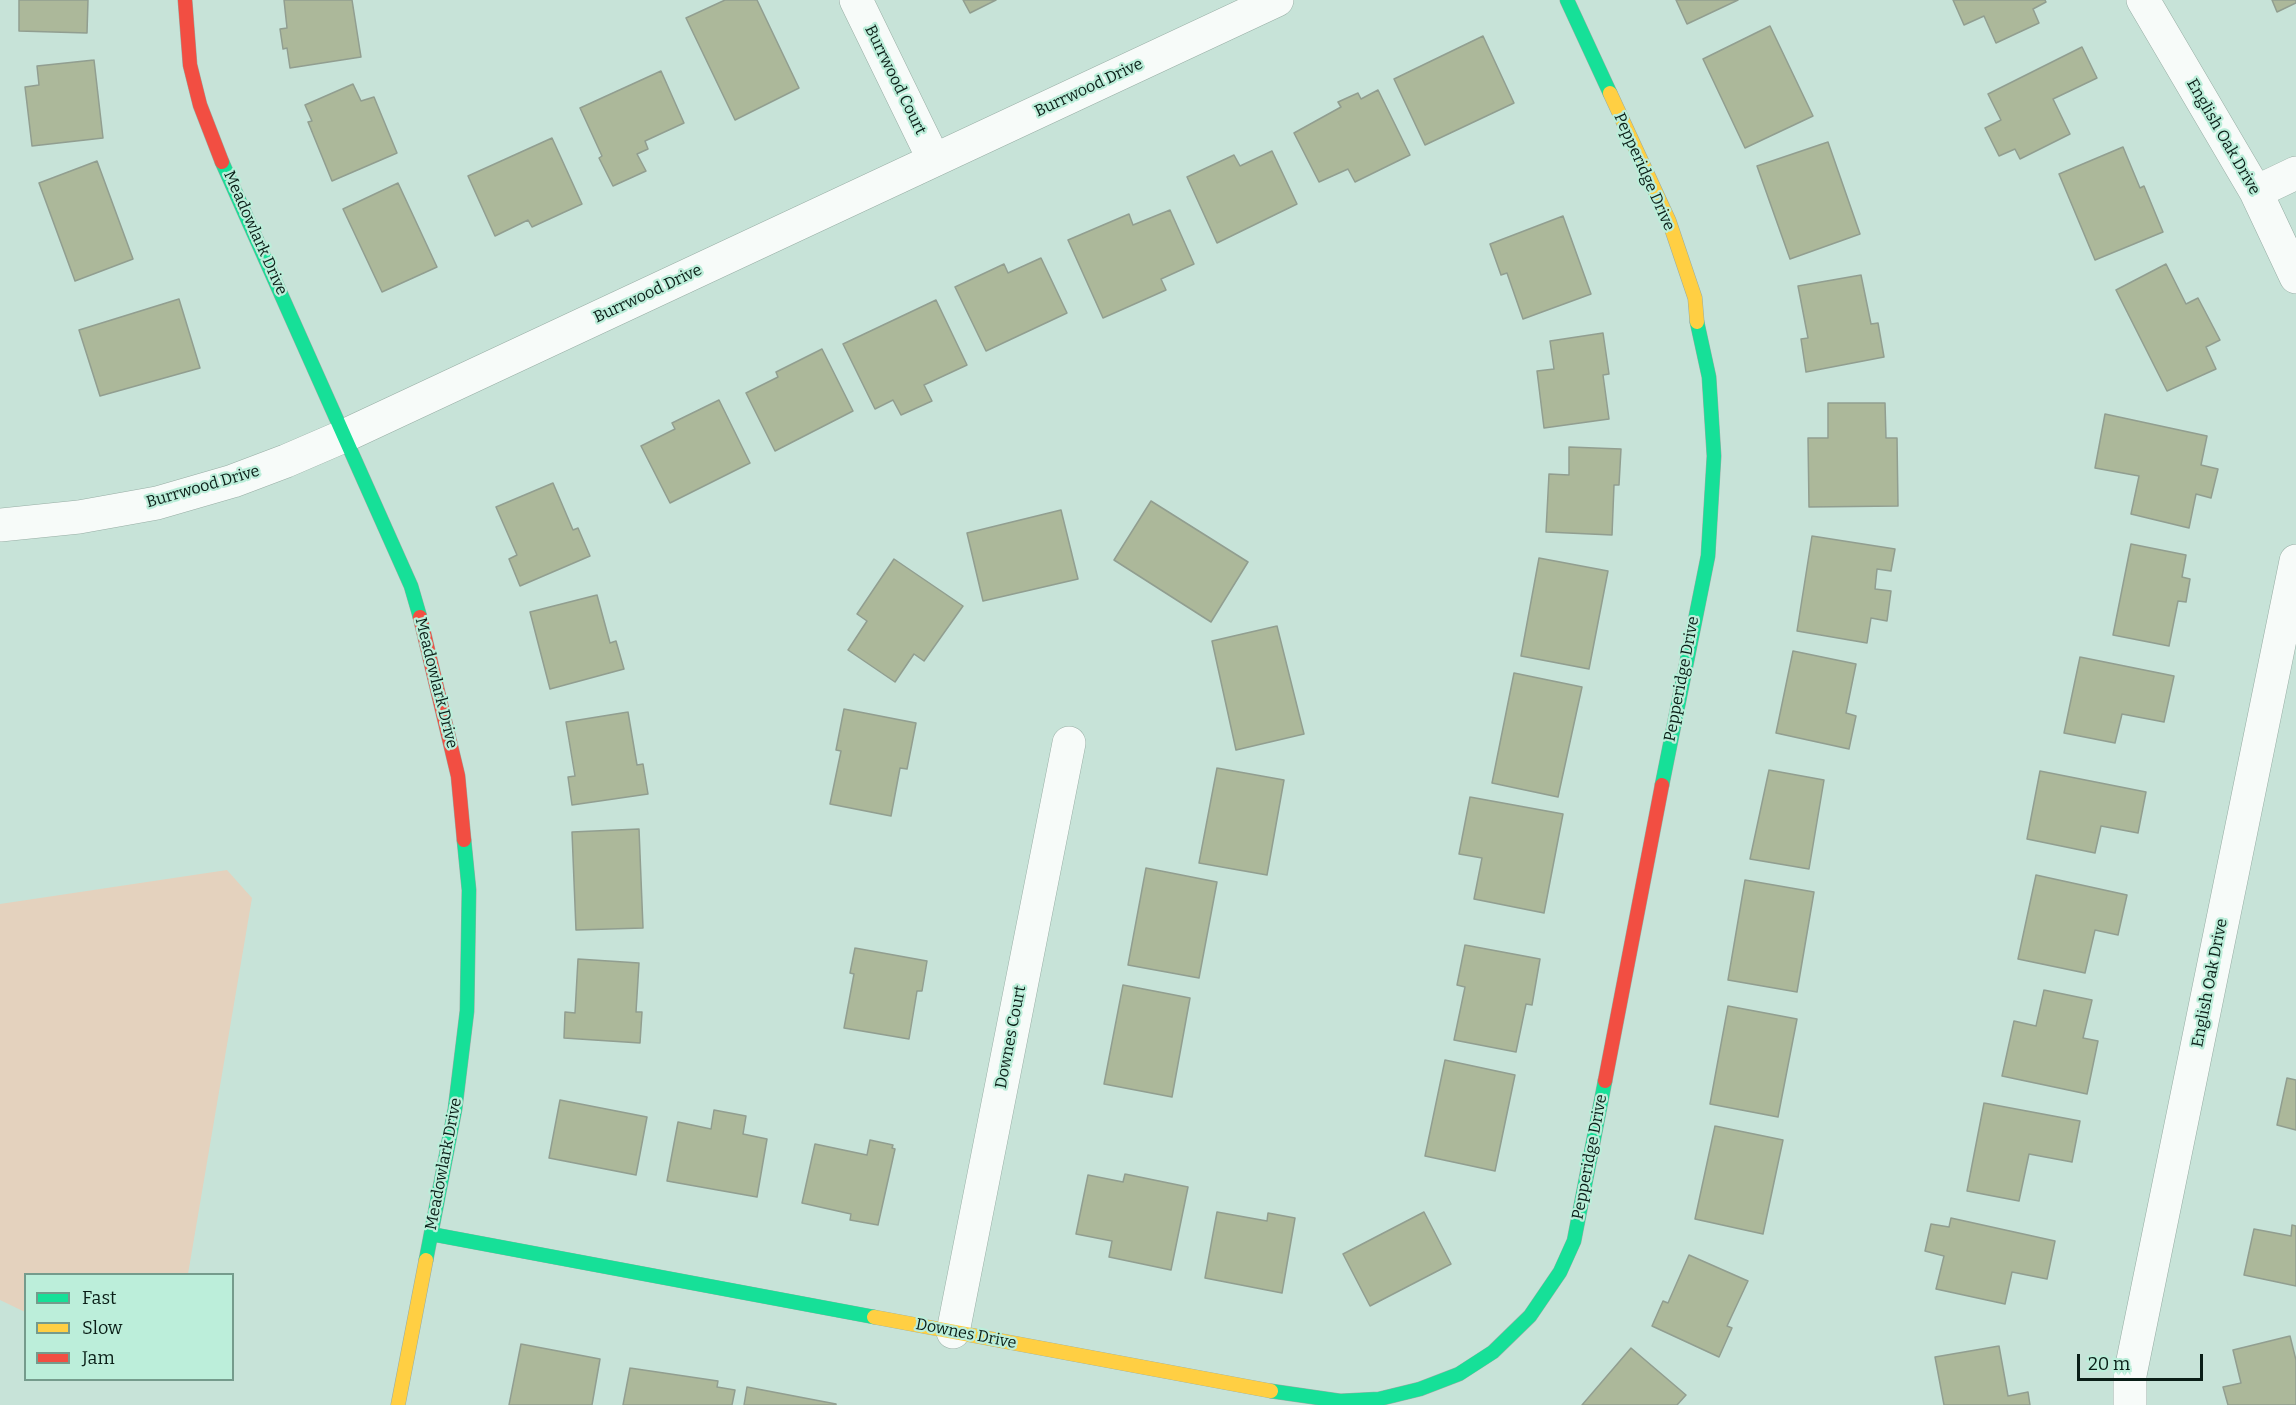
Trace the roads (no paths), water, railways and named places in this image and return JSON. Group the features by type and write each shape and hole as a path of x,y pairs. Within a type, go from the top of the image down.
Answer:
{"street":[{"name":"Meadowlark Drive","path":"185,0 190,65 214,144 411,586 458,776 469,891 467,1011 455,1108 398,1405"},
{"name":"Burrwood Court","path":"856,0 934,160"},
{"name":"Burrwood Drive","path":"0,525 99,514 195,493 286,461 1277,0"},
{"name":"Pepperidge Drive","path":"1493,1352 1541,1302 1560,1272 1574,1240 1708,556 1714,456 1709,376 1696,317 1695,298 1689,279 1669,221 1567,0"},
{"name":"English Oak Drive","path":"2143,0 2256,192 2296,278"},
{"path":"2256,192 2296,173"},
{"name":"English Oak Drive","path":"2130,1405 2130,1375 2296,561"},
{"name":"Downes Court","path":"953,1332 1069,743"},
{"name":"Downes Drive","path":"431,1234 1299,1396 1340,1401 1379,1398 1420,1389 1459,1374 1493,1352"}]}
